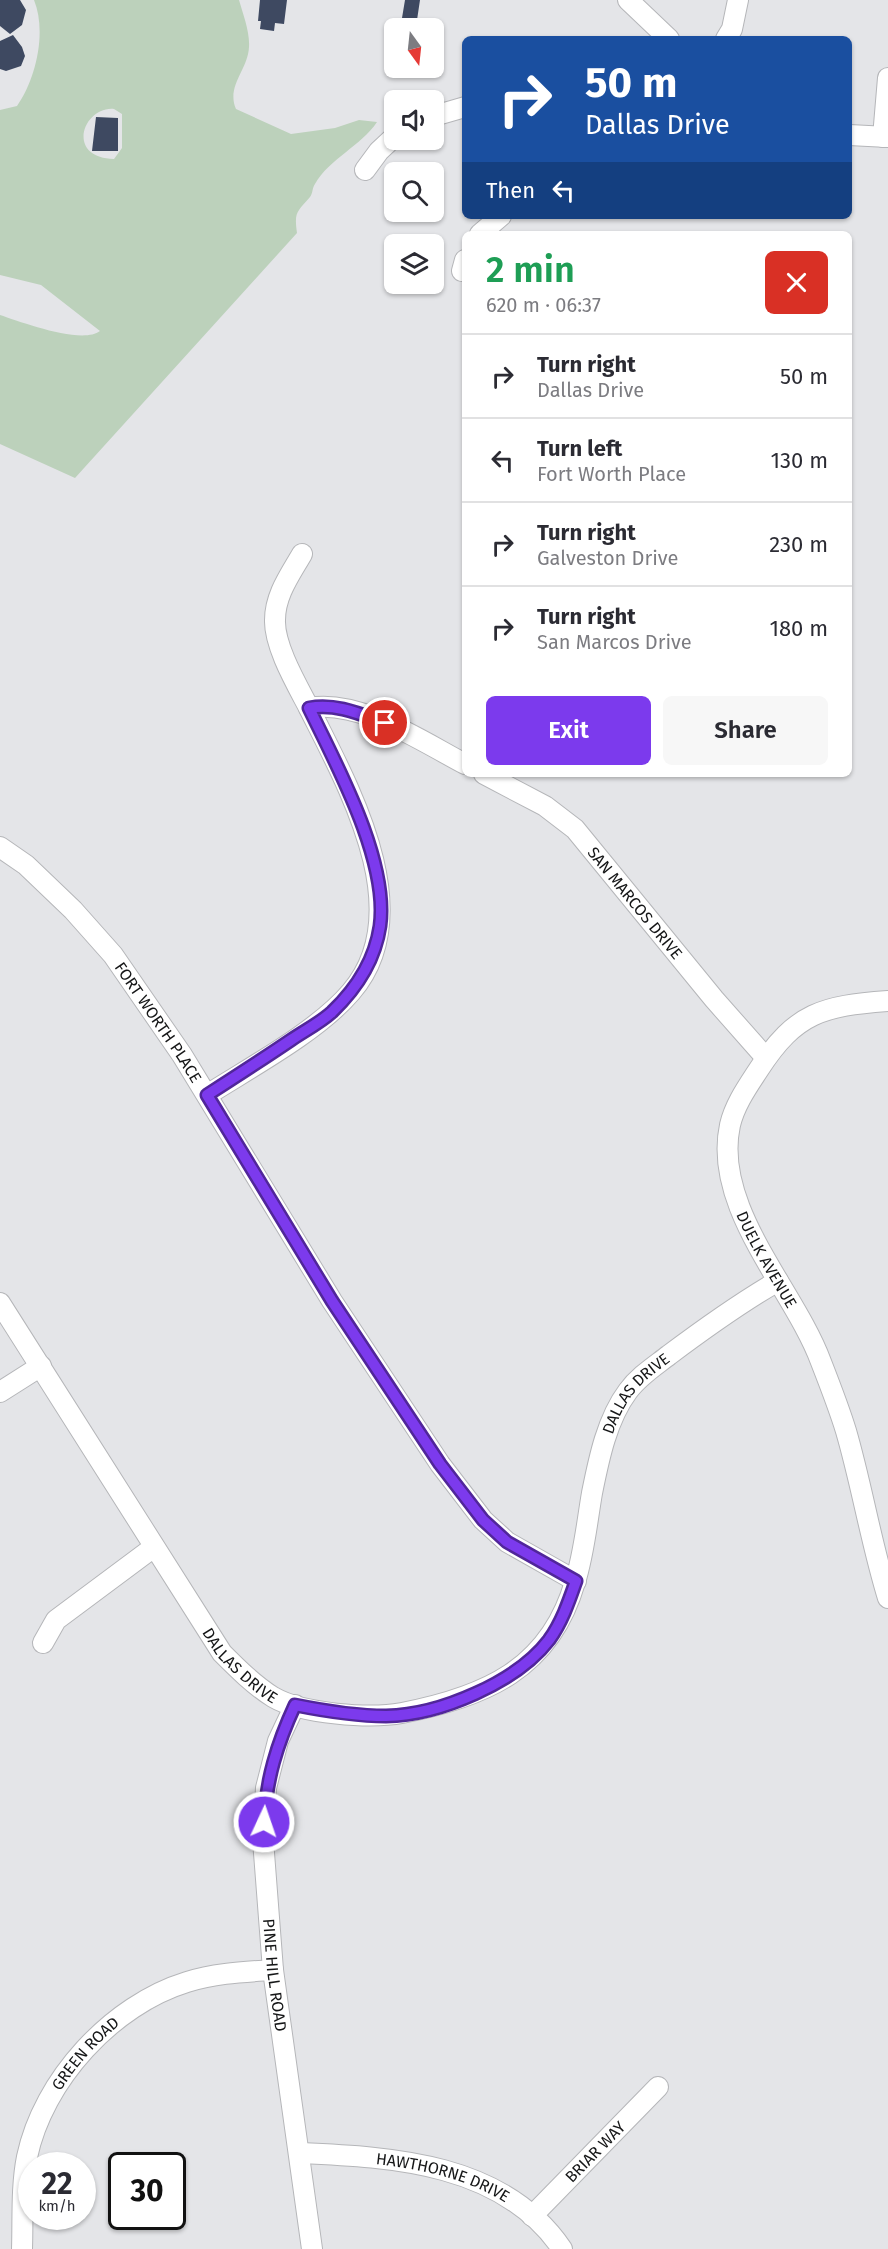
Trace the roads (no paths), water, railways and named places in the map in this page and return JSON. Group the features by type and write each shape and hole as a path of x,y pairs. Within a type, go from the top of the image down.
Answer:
{"street":[{"path":"628,0 666,36"},
{"path":"728,36 732,29 738,0"},
{"path":"852,135 886,137 888,78"},
{"path":"444,113 462,108"},
{"path":"365,170 384,146"},
{"path":"484,231 498,219"},
{"path":"207,1095 330,1014 357,985 368,965 380,926 379,891 366,835 350,792 286,660 274,623 276,600 302,554"},
{"path":"309,708 324,705 349,710 385,723 462,762"},
{"name":"SAN MARCOS DRIVE","path":"490,777 545,806 575,828 714,999 766,1058"},
{"name":"FORT WORTH PLACE","path":"0,847 26,865 73,910 113,955 207,1095 332,1301 447,1473 483,1520 507,1542 576,1581"},
{"name":"DUELK AVENUE","path":"888,1001 844,1004 809,1016 790,1028 766,1058 738,1105 730,1124 727,1156 736,1195 746,1221 820,1359 846,1431 888,1598"},
{"name":"DALLAS DRIVE","path":"0,1302 222,1653 248,1678 275,1698 295,1705 330,1712 388,1716 443,1705 471,1696 505,1679 528,1662 549,1639 563,1616 576,1581 598,1460 612,1422 628,1391 643,1375 730,1309 778,1281"},
{"path":"0,1392 41,1366"},
{"path":"43,1643 56,1620 154,1547"},
{"name":"PINE HILL ROAD","path":"295,1705 278,1741 266,1788 263,1840 273,1970 312,2249"},
{"name":"GREEN ROAD","path":"22,2249 23,2195 27,2156 48,2100 66,2071 107,2028 133,2008 162,1991 215,1974 273,1970"},
{"name":"BRIAR WAY","path":"532,2216 658,2087"},
{"name":"HAWTHORNE DRIVE","path":"300,2152 376,2156 438,2167 505,2197 532,2216 562,2249"}]}
